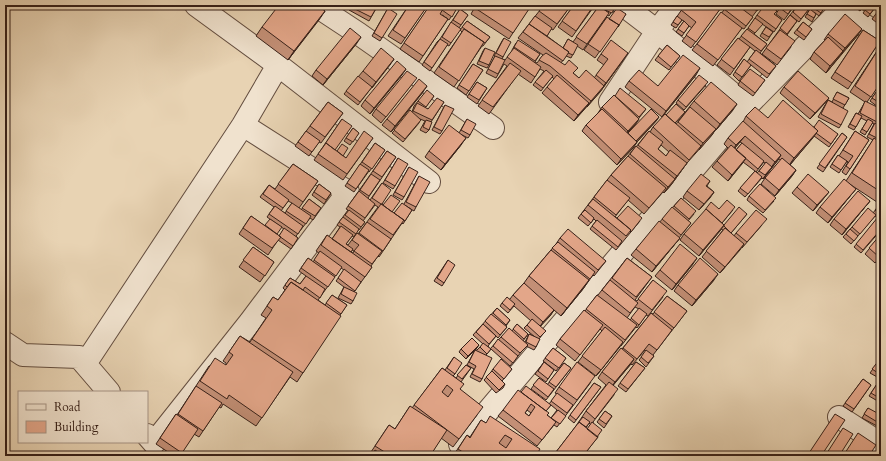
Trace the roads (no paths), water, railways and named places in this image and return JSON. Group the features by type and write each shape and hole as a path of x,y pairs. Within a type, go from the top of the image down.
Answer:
{"street":[{"path":"196,5 278,65 429,182"},
{"path":"315,5 360,34 493,128"},
{"path":"622,5 657,31 747,106"},
{"path":"610,102 657,31 677,5"},
{"path":"460,444 747,106 839,7 881,37"},
{"path":"85,364 243,125 278,65"},
{"path":"148,436 154,443 250,322 348,192 243,125"},
{"path":"5,343 23,355 79,358 108,391"},
{"path":"839,417 881,444"}]}
